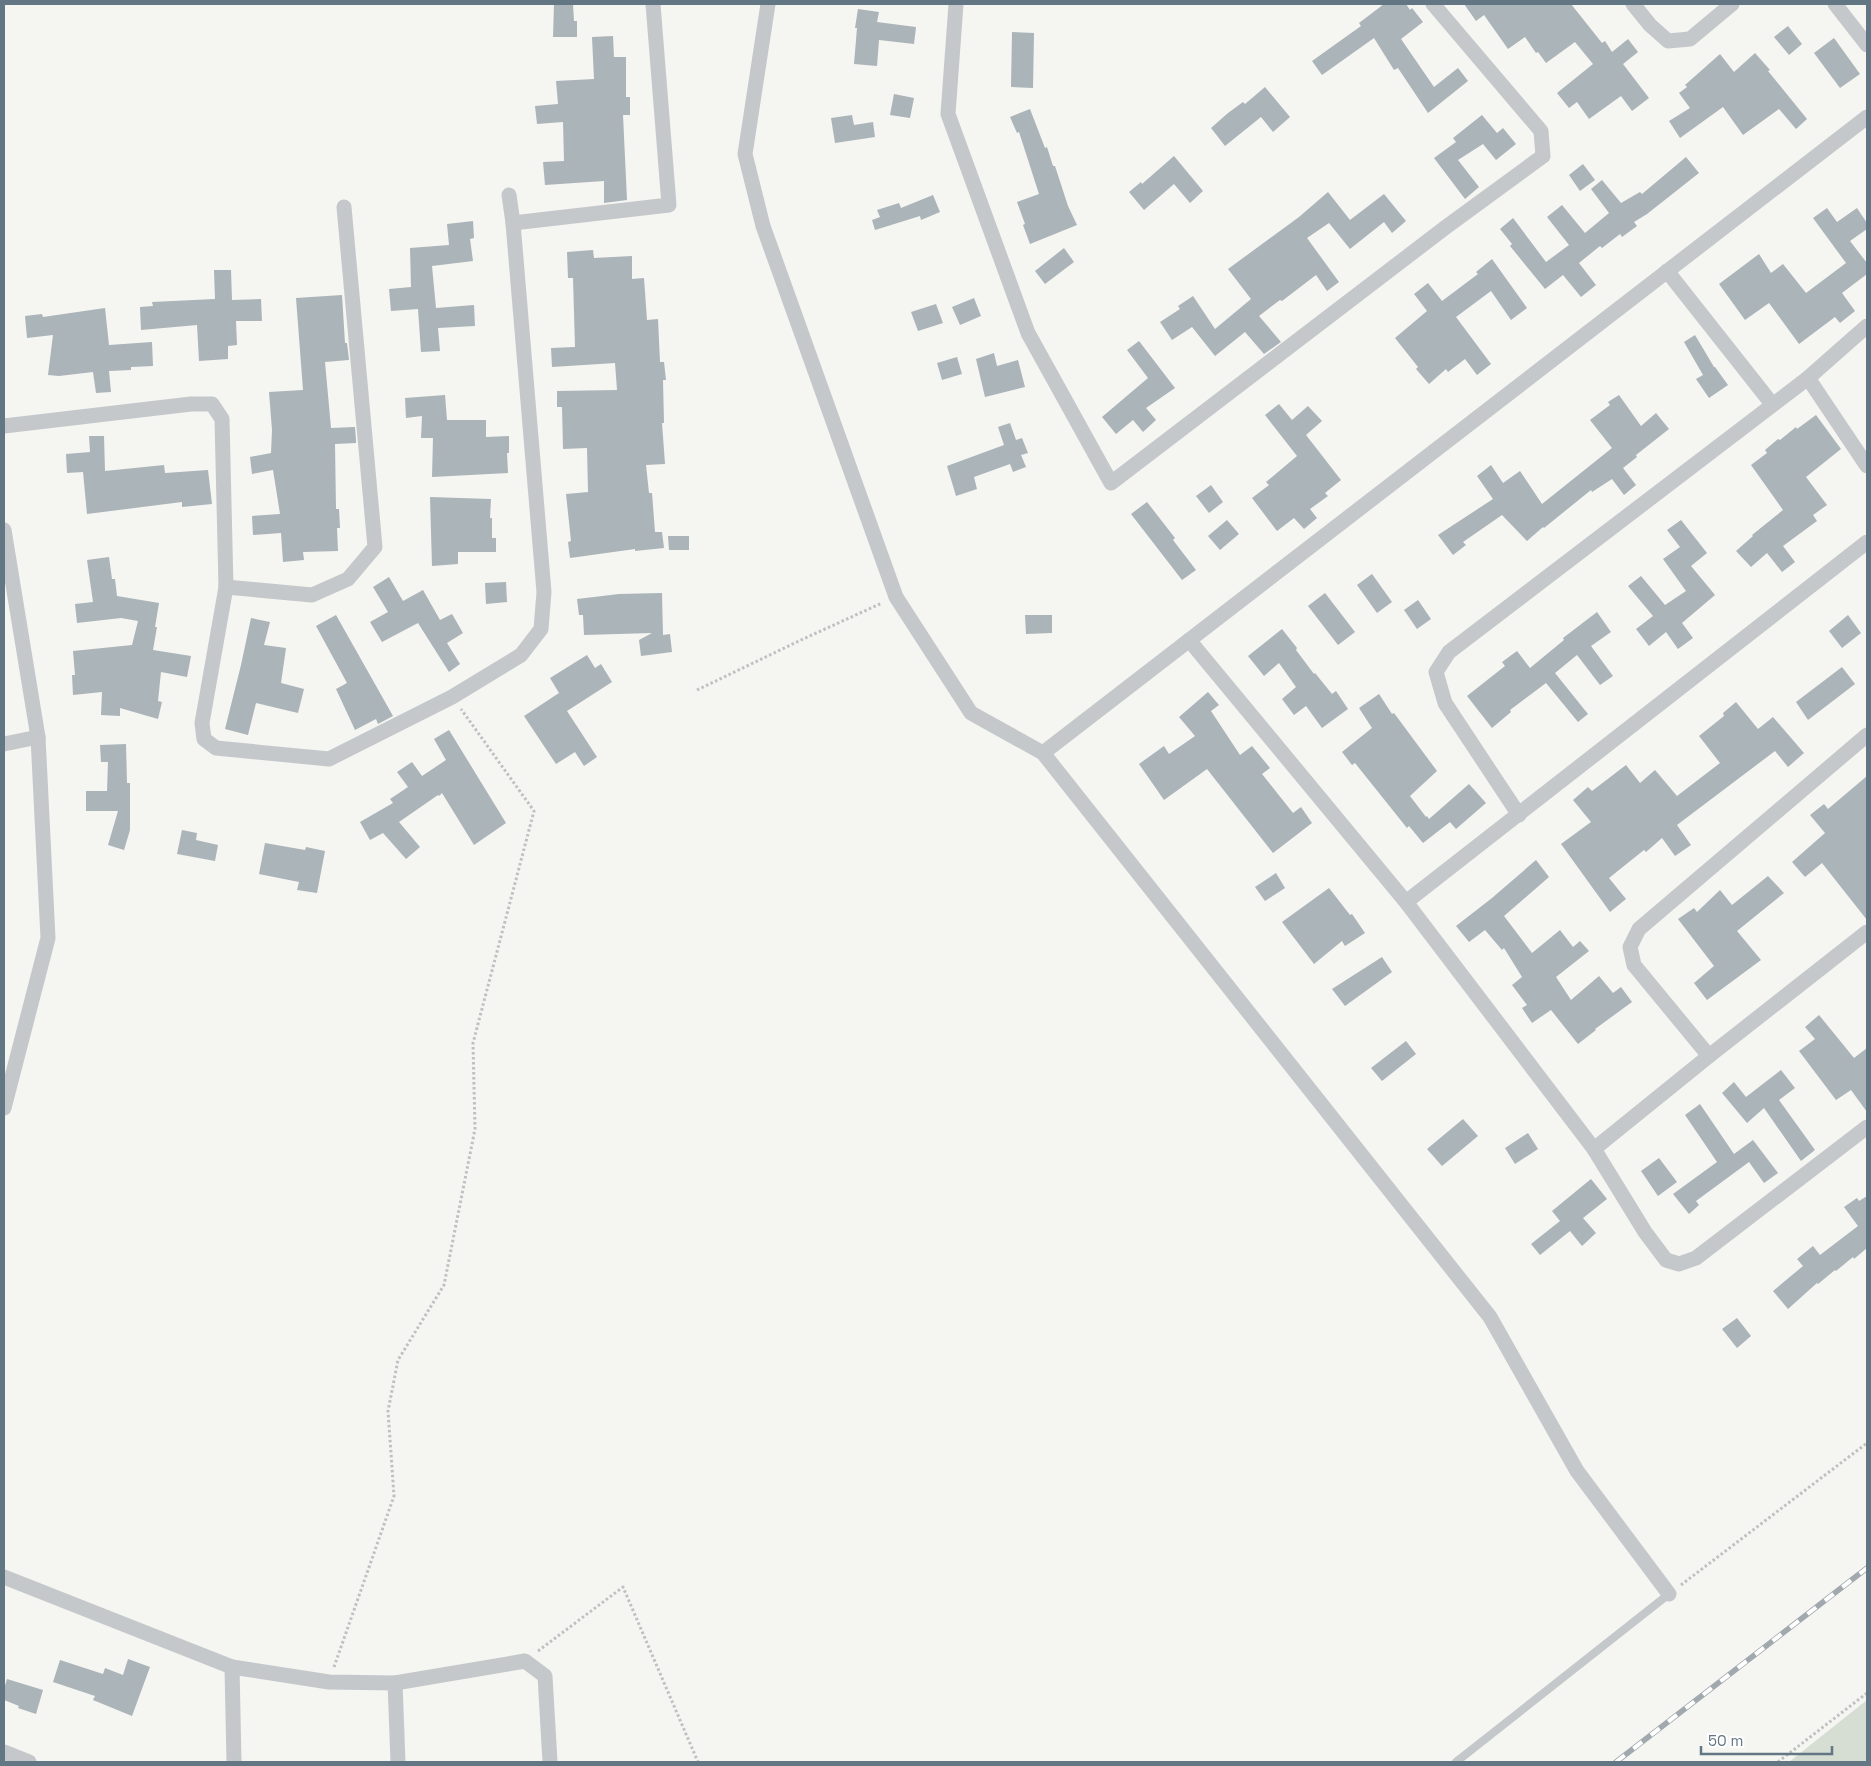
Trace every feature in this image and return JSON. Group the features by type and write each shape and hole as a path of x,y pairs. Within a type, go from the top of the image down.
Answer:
{"street":[{"path":"513,223 669,204 653,4"},
{"path":"768,4 745,154 763,226 896,597 971,713 1043,753 1490,1318 1577,1471 1669,1594"},
{"path":"956,4 948,114 1028,333 1110,483 1446,227 1543,156 1541,131 1433,4"},
{"path":"1633,4 1650,25 1668,41 1690,39 1732,4"},
{"path":"1835,4 1867,45"},
{"path":"1043,753 1867,117"},
{"path":"4,426 191,404 212,404 222,419 226,587 202,723 204,739 216,748 329,759 452,697 521,654 541,629 544,592 513,223 509,195"},
{"path":"226,587 312,595 348,579 374,547 344,207"},
{"path":"1667,271 1772,404"},
{"path":"1519,814 1445,703 1436,672 1449,652 1808,378 1867,326"},
{"path":"1808,378 1867,466"},
{"path":"4,530 38,736 48,938 4,1108"},
{"path":"1406,902 1867,542"},
{"path":"1189,640 1406,902 1594,1149 1644,1232 1666,1260 1679,1264 1696,1258 1867,1127"},
{"path":"1709,1056 1634,965 1630,947 1639,930 1867,735"},
{"path":"4,744 38,736"},
{"path":"1594,1149 1867,932"},
{"path":"4,1577 232,1667 329,1682 395,1683 525,1661 545,1676 550,1762"},
{"path":"232,1667 234,1762"},
{"path":"395,1683 398,1762"},
{"path":"4,1752 29,1762"}],"lane":[{"path":"1456,1762 1669,1594"}],"path":[{"path":"697,690 896,597"},
{"path":"329,1682 394,1496 388,1411 398,1360 444,1285 475,1129 474,1043 534,811 452,697"},
{"path":"1669,1594 1867,1443"},
{"path":"525,1661 624,1587 698,1762"},
{"path":"1778,1762 1867,1693"}],"shaded area":[{"path":"1867,1700 1867,1762 1789,1762"}],"building":[{"path":"554,4 573,4 574,21 577,21 577,37 553,37"},
{"path":"1384,4 1406,4 1410,10 1412,8 1423,22 1401,39 1434,87 1458,68 1468,81 1428,113 1398,68 1394,70 1374,38 1322,75 1312,61 1361,26 1359,23"},
{"path":"1464,4 1571,4 1602,43 1605,41 1612,52 1628,39 1638,52 1623,64 1649,98 1632,111 1621,96 1589,119 1577,102 1569,108 1557,93 1593,64 1575,42 1546,63 1525,37 1508,49 1484,15 1476,21"},
{"path":"858,9 879,12 877,22 916,27 914,44 879,40 877,66 854,64 857,28 855,28"},
{"path":"1788,26 1802,44 1789,55 1774,37"},
{"path":"1012,32 1034,33 1033,88 1011,87"},
{"path":"613,36 614,57 626,57 626,97 630,97 630,115 623,115 627,200 604,203 604,181 545,185 543,162 564,161 563,122 537,124 535,106 558,104 556,81 594,79 592,37"},
{"path":"1834,38 1860,74 1840,88 1814,53"},
{"path":"1755,53 1807,119 1796,129 1779,109 1743,135 1723,107 1680,138 1669,121 1690,108 1679,93 1687,87 1685,85 1720,54 1734,72"},
{"path":"1265,87 1290,117 1273,132 1261,117 1225,146 1211,128 1228,113 1243,102 1245,104"},
{"path":"894,94 914,98 910,118 890,115"},
{"path":"1030,109 1045,148 1047,147 1053,166 1055,166 1068,206 1077,225 1030,244 1017,202 1039,194 1019,132 1017,133 1010,117"},
{"path":"852,115 854,125 873,122 875,137 835,143 831,118"},
{"path":"1482,115 1497,133 1503,128 1516,144 1496,160 1483,144 1458,160 1479,187 1465,199 1434,158 1456,142 1453,138"},
{"path":"1174,156 1203,191 1190,203 1174,184 1144,210 1129,192 1141,182 1142,184"},
{"path":"1686,157 1699,173 1634,222 1637,226 1622,237 1620,234 1602,248 1600,246 1579,263 1596,285 1581,297 1563,275 1545,289 1510,246 1512,244 1500,229 1513,218 1546,262 1569,245 1547,217 1562,205 1585,233 1609,213 1591,189 1602,180 1621,203 1640,192 1642,194"},
{"path":"1583,164 1595,180 1580,191 1569,175"},
{"path":"1328,192 1350,220 1384,194 1406,221 1392,233 1384,222 1350,249 1329,223 1307,238 1339,282 1327,291 1316,275 1259,316 1281,342 1264,354 1245,332 1215,356 1192,327 1172,340 1160,322 1180,309 1178,306 1193,296 1215,329 1251,299 1228,269 1299,217"},
{"path":"933,195 940,212 921,220 920,216 875,230 872,220 880,217 877,210 899,203 901,208"},
{"path":"1827,208 1837,222 1857,208 1867,223 1867,229 1850,241 1867,263 1867,274 1842,293 1855,311 1840,323 1835,317 1799,344 1769,303 1745,320 1719,284 1759,254 1771,273 1783,264 1806,293 1846,263 1813,218"},
{"path":"473,221 474,238 470,239 473,261 432,266 436,308 474,305 475,326 438,328 440,351 421,352 418,309 391,311 389,289 411,287 410,248 449,245 447,224"},
{"path":"1064,248 1074,262 1045,284 1035,271"},
{"path":"593,250 594,258 632,256 632,279 644,278 647,320 658,319 660,362 664,362 666,380 663,380 664,423 662,423 665,464 646,465 649,493 652,493 655,532 662,532 664,548 635,551 635,549 570,558 568,542 571,541 566,494 588,492 587,448 563,449 562,407 557,407 557,391 617,390 615,363 552,367 551,348 575,347 573,278 568,278 567,252"},
{"path":"1492,259 1527,308 1511,320 1491,291 1456,317 1491,364 1477,375 1465,359 1448,372 1446,369 1429,384 1416,369 1418,367 1395,338 1427,311 1414,294 1428,283 1442,301 1478,274 1476,272"},
{"path":"214,270 231,270 232,300 261,299 262,321 236,321 237,345 228,346 228,359 199,361 197,325 141,330 140,307 153,306 152,302 215,299"},
{"path":"342,295 345,343 347,343 349,360 325,362 331,428 355,427 356,443 335,444 336,509 339,509 340,528 337,528 338,551 303,552 304,560 283,562 281,533 253,535 252,516 280,514 273,470 252,474 250,457 271,453 272,430 269,392 303,390 296,298"},
{"path":"974,298 981,316 960,325 952,307"},
{"path":"936,304 943,323 918,331 911,312"},
{"path":"105,308 109,345 152,342 153,366 109,371 111,392 96,393 93,372 59,376 48,375 53,335 27,338 25,316 42,314 43,317"},
{"path":"1695,335 1714,367 1728,385 1709,398 1696,379 1703,375 1684,342"},
{"path":"1139,341 1175,388 1146,408 1156,420 1143,432 1133,420 1116,434 1102,417 1148,378 1127,350"},
{"path":"994,353 997,366 1018,360 1025,387 985,397 976,359"},
{"path":"957,357 962,374 942,380 937,363"},
{"path":"445,395 447,420 486,420 486,437 509,436 509,453 507,453 508,473 432,477 433,438 421,438 422,416 406,418 405,398"},
{"path":"1619,395 1641,426 1656,413 1669,429 1636,455 1637,457 1623,468 1636,485 1624,495 1612,479 1592,492 1591,490 1527,541 1502,515 1463,542 1466,545 1453,555 1438,535 1493,499 1477,476 1491,465 1503,483 1520,471 1542,504 1612,448 1590,420 1610,405 1608,402"},
{"path":"1279,404 1292,420 1308,406 1322,421 1306,435 1341,480 1325,493 1328,496 1310,509 1317,518 1304,529 1294,518 1277,531 1252,498 1269,485 1266,482 1297,456 1265,415"},
{"path":"1816,415 1841,449 1806,477 1827,505 1813,515 1817,521 1783,546 1795,562 1782,572 1767,553 1751,567 1736,551 1752,535 1783,510 1751,465 1767,453 1765,450 1778,439 1780,440 1796,427 1797,429"},
{"path":"1010,423 1016,440 1022,438 1028,453 1021,455 1026,467 1013,472 1010,464 974,477 977,489 956,496 947,466 1004,445 998,427"},
{"path":"89,436 104,436 105,471 164,465 165,473 208,470 212,504 182,507 182,502 87,514 83,472 67,473 66,454 90,452"},
{"path":"1211,485 1223,502 1209,513 1196,496"},
{"path":"430,497 491,499 490,518 492,518 492,538 496,538 496,552 458,552 458,564 432,566"},
{"path":"1147,502 1175,538 1173,540 1196,570 1182,580 1131,514"},
{"path":"1227,520 1239,534 1220,550 1208,536"},
{"path":"1681,520 1707,553 1691,566 1715,595 1682,623 1693,638 1678,649 1666,632 1649,646 1636,629 1653,616 1628,586 1641,576 1665,605 1686,591 1663,559 1680,547 1667,530"},
{"path":"668,536 689,536 689,550 669,550"},
{"path":"109,557 117,596 159,603 153,650 191,656 187,677 161,672 158,701 162,702 158,719 120,708 120,716 101,715 102,692 73,695 72,675 75,675 73,651 132,645 138,621 121,618 77,623 75,604 93,602 87,560"},
{"path":"1372,574 1392,602 1377,613 1357,585"},
{"path":"389,577 403,601 423,590 440,620 452,614 463,633 447,643 460,664 449,672 418,623 382,642 370,622 388,612 373,587"},
{"path":"506,582 507,602 486,604 485,583"},
{"path":"662,593 663,635 670,634 672,652 641,656 639,640 652,633 584,635 583,615 579,615 577,599 619,594"},
{"path":"1325,593 1355,632 1338,645 1308,606"},
{"path":"1418,600 1431,619 1417,629 1404,610"},
{"path":"1597,612 1611,632 1591,646 1613,676 1600,685 1577,655 1555,673 1588,714 1578,722 1546,683 1510,710 1511,712 1492,728 1467,696 1505,666 1502,662 1517,651 1530,668 1564,640 1563,638"},
{"path":"336,615 393,716 378,724 376,719 355,730 336,689 347,683 316,626"},
{"path":"1025,615 1052,615 1052,633 1026,634"},
{"path":"1848,615 1861,633 1842,648 1829,631"},
{"path":"251,618 270,622 264,645 286,648 281,683 304,689 298,713 256,703 248,735 225,729"},
{"path":"1282,629 1314,674 1332,694 1336,691 1348,709 1322,728 1306,706 1294,715 1282,699 1296,687 1279,663 1264,676 1248,656"},
{"path":"587,655 595,668 601,664 612,682 567,711 597,757 584,766 575,752 556,764 524,716 559,693 550,678"},
{"path":"1842,667 1855,684 1808,720 1796,702"},
{"path":"1208,692 1219,705 1211,711 1240,755 1252,746 1270,768 1262,774 1293,813 1301,807 1312,823 1273,853 1207,769 1164,800 1139,764 1164,746 1169,754 1195,736 1179,717"},
{"path":"1379,694 1392,714 1394,713 1437,771 1410,796 1426,817 1429,819 1469,784 1486,803 1456,829 1450,822 1423,843 1409,826 1407,828 1355,763 1352,765 1342,752 1372,728 1359,708"},
{"path":"1736,702 1758,729 1773,717 1804,753 1788,767 1775,751 1677,825 1691,845 1675,856 1662,838 1646,852 1644,850 1609,878 1626,899 1610,912 1561,844 1591,822 1573,800 1588,787 1592,791 1626,765 1640,783 1655,770 1677,796 1720,763 1699,736 1724,716 1723,713"},
{"path":"449,730 506,823 474,845 442,793 399,822 420,847 406,859 383,833 370,840 360,822 393,803 390,799 408,787 397,772 412,762 422,776 446,760 434,739"},
{"path":"126,744 127,783 130,783 130,830 124,850 108,845 118,811 86,811 86,791 107,791 108,762 101,762 100,745"},
{"path":"1867,776 1867,920 1822,863 1805,877 1792,862 1825,833 1810,815 1824,804 1828,809"},
{"path":"182,830 197,833 196,840 218,845 215,861 177,854"},
{"path":"265,843 305,850 306,847 325,851 317,893 297,890 299,882 259,874"},
{"path":"1536,860 1549,877 1504,916 1532,953 1560,930 1573,947 1580,941 1589,951 1556,977 1571,1000 1599,976 1613,993 1621,987 1632,1002 1578,1044 1551,1010 1532,1023 1522,1008 1527,1005 1512,985 1522,977 1504,948 1502,950 1485,930 1469,942 1456,926"},
{"path":"1276,873 1285,888 1265,901 1255,887"},
{"path":"1768,876 1784,893 1737,931 1761,960 1707,1000 1694,983 1714,966 1678,919 1694,908 1697,912 1720,890 1732,905"},
{"path":"1329,888 1350,915 1352,914 1365,933 1345,946 1342,941 1314,964 1282,922"},
{"path":"1382,957 1392,972 1345,1006 1332,989"},
{"path":"1819,1015 1854,1058 1867,1048 1867,1112 1851,1090 1836,1100 1799,1051 1815,1039 1805,1027"},
{"path":"1406,1041 1416,1054 1382,1081 1371,1068"},
{"path":"1781,1070 1795,1088 1779,1100 1815,1150 1801,1161 1764,1108 1747,1123 1722,1093 1734,1082 1746,1097"},
{"path":"1700,1104 1734,1154 1753,1140 1778,1173 1764,1183 1749,1162 1696,1201 1699,1205 1689,1214 1673,1194 1717,1162 1685,1115"},
{"path":"1463,1119 1478,1136 1442,1166 1427,1149"},
{"path":"1528,1133 1538,1149 1515,1164 1505,1148"},
{"path":"1659,1158 1677,1182 1658,1196 1641,1171"},
{"path":"1591,1179 1607,1199 1583,1218 1596,1233 1582,1246 1570,1231 1540,1255 1531,1244 1560,1221 1552,1211"},
{"path":"1867,1196 1867,1248 1854,1259 1853,1257 1817,1283 1788,1309 1773,1291 1803,1266 1797,1259 1813,1246 1820,1255 1858,1226 1844,1207 1857,1198 1859,1201"},
{"path":"1737,1318 1751,1336 1737,1348 1722,1329"},
{"path":"128,1659 150,1667 132,1716 93,1700 95,1696 53,1682 60,1660 103,1674 105,1668 123,1675"},
{"path":"7,1679 43,1690 36,1714 18,1708 19,1706 4,1700 4,1689"}],"railway":[{"path":"1616,1762 1867,1568"}]}
